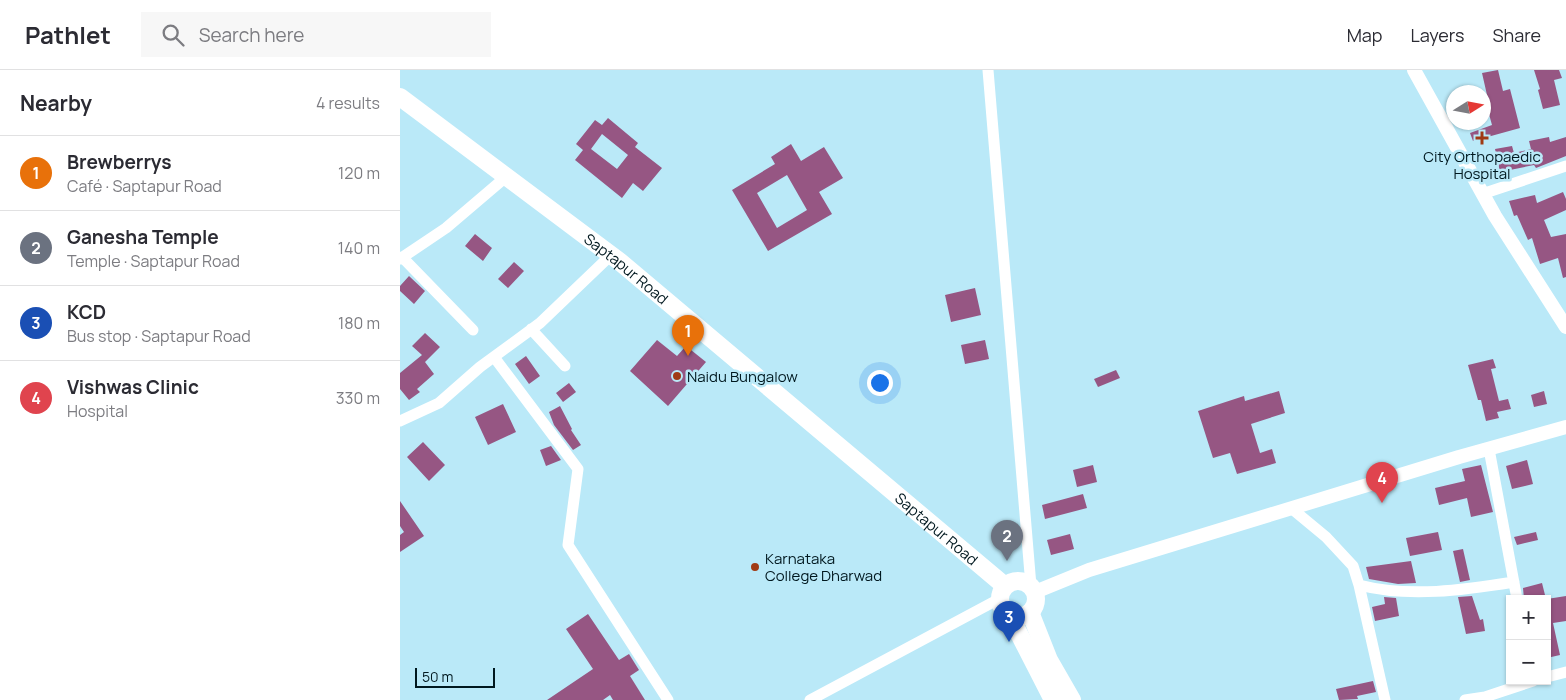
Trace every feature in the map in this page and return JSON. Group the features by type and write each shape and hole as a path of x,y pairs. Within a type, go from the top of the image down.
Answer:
{"main road":[{"name":"Saptapur Road","path":"400,97 611,255 1002,592"},
{"path":"1010,616 1017,617 1030,612 1036,599 1033,589 1018,581 1002,592 1001,606 1010,616 1053,700"},
{"path":"1030,612 1049,660 1072,700"}],"street":[{"path":"988,70 1033,589 1291,508 1566,427"},
{"path":"1414,70 1482,194 1566,327"},
{"path":"1482,194 1566,166"},
{"path":"473,330 401,258 446,228 507,176"},
{"path":"400,421 439,403 531,329 611,255"},
{"path":"531,329 565,366"},
{"path":"494,357 578,469 568,546 668,700"},
{"path":"1489,449 1516,595"},
{"path":"1291,508 1326,537 1352,566 1359,584 1385,700"},
{"path":"1359,584 1373,588 1435,592 1514,582"},
{"path":"810,700 1002,592"},
{"path":"1551,676 1566,672"},
{"path":"1465,700 1485,697 1523,685"}],"building":[{"path":"1498,70 1503,91 1510,89 1520,128 1473,141 1470,133 1478,130 1491,130 1492,125 1491,85 1485,85 1482,73"},
{"path":"1534,70 1559,70 1562,78 1554,80 1560,105 1543,109 1538,90 1540,89"},
{"path":"608,118 638,143 635,147 662,168 643,191 633,183 622,198 575,160 583,150 576,144 595,120 602,125","holes":["602,134 628,155 617,169 591,149"]},
{"path":"1549,137 1550,142 1566,137 1566,156 1536,168 1534,165 1500,172 1495,149 1512,146 1514,153 1531,149 1529,141"},
{"path":"791,144 801,161 824,147 843,178 819,192 832,214 768,251 732,190 775,164 771,157","holes":["787,175 807,210 777,228 757,193"]},
{"path":"1563,192 1566,199 1566,210 1544,220 1551,237 1566,234 1566,277 1563,278 1558,258 1540,264 1532,238 1528,240 1517,215 1514,216 1509,201 1535,195 1537,203"},
{"path":"475,234 492,248 483,261 465,246"},
{"path":"514,262 524,271 508,288 498,279"},
{"path":"409,276 425,291 414,304 400,291 400,286"},
{"path":"975,288 981,315 951,322 945,295"},
{"path":"425,333 440,347 425,362 434,374 417,389 420,392 409,400 400,389 400,373 422,355 412,346"},
{"path":"657,340 677,356 686,346 706,362 668,406 630,371"},
{"path":"985,340 989,359 965,364 961,345"},
{"path":"526,356 540,376 529,384 515,364"},
{"path":"1493,359 1496,368 1491,369 1499,401 1508,399 1511,409 1497,412 1499,418 1486,421 1481,400 1478,400 1468,365"},
{"path":"1116,370 1120,378 1098,387 1094,379"},
{"path":"569,383 576,392 563,402 556,393"},
{"path":"1279,391 1285,413 1251,424 1260,453 1272,449 1276,463 1237,474 1230,453 1213,458 1198,411 1244,396 1245,401"},
{"path":"1544,391 1547,404 1534,407 1531,395"},
{"path":"503,404 516,432 488,445 475,417"},
{"path":"560,406 571,430 581,445 573,450 554,425 549,412"},
{"path":"423,442 445,465 429,481 407,457"},
{"path":"551,446 561,460 546,466 540,450"},
{"path":"1527,460 1533,484 1512,489 1506,466"},
{"path":"1093,465 1097,482 1077,487 1073,470"},
{"path":"1481,465 1493,512 1471,517 1467,498 1439,505 1435,488 1465,481 1462,469"},
{"path":"1083,494 1087,508 1045,519 1042,505"},
{"path":"400,501 424,536 400,552 400,535 404,532 400,526"},
{"path":"1438,532 1442,550 1410,556 1406,538"},
{"path":"1536,532 1538,540 1517,545 1514,537"},
{"path":"1070,534 1074,549 1051,555 1047,540"},
{"path":"1463,549 1470,580 1460,582 1453,551"},
{"path":"1411,561 1416,583 1398,584 1369,579 1366,567"},
{"path":"1542,583 1545,595 1524,595 1523,588"},
{"path":"1472,596 1480,620 1483,619 1485,631 1466,634 1458,597"},
{"path":"1566,596 1566,621 1553,623 1560,655 1551,657 1551,640 1551,598"},
{"path":"1384,597 1396,598 1399,616 1375,621 1372,607 1385,604"},
{"path":"588,614 619,660 629,654 639,670 630,676 645,700 613,700 610,695 603,700 547,700 593,669 566,629"},
{"path":"1373,681 1376,692 1357,696 1358,699 1339,700 1336,689"}],"place":[{"name":"City Orthopaedic Hospital","path":"1482,138"},
{"name":"Brewberrys","path":"688,356"},
{"name":"Naidu Bungalow","path":"677,376"},
{"name":"Vishwas Clinic","path":"1382,503"},
{"name":"Ganesha Temple","path":"1007,561"},
{"name":"Karnataka College Dharwad","path":"755,567"},
{"name":"KCD","path":"1009,642"}]}
